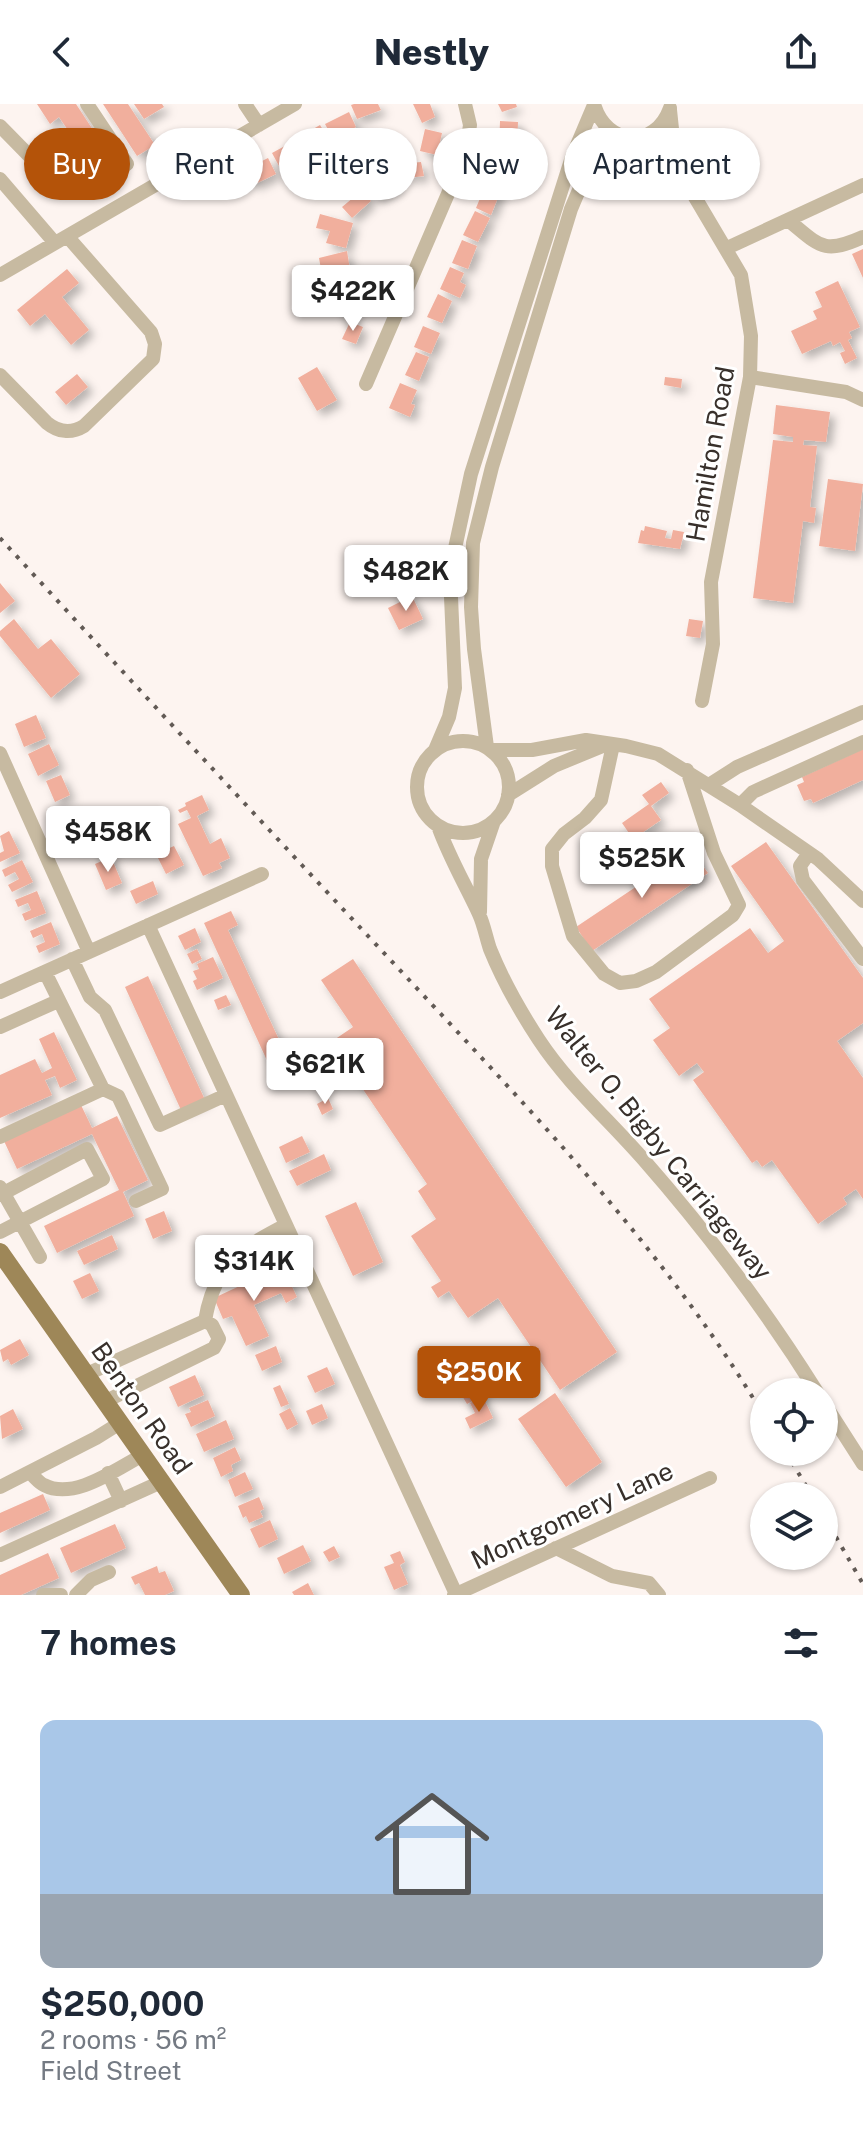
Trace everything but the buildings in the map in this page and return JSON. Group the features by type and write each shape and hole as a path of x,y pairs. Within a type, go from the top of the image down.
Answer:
{"main road":[{"name":"Benton Road","path":"0,1252 241,1595"}],"street":[{"path":"87,104 103,128"},
{"path":"245,104 259,125"},
{"path":"366,384 466,152 470,125 465,104"},
{"path":"435,750 453,703 455,688 451,597 454,553 471,474 572,157 594,105"},
{"name":"Hamilton Road","path":"594,105 606,128"},
{"path":"0,275 287,106"},
{"path":"658,128 670,107"},
{"name":"Hamilton Road","path":"670,107 672,128"},
{"path":"0,126 24,150"},
{"path":"0,179 151,332 155,344 153,359 84,426 71,432 53,428 0,375"},
{"path":"727,248 863,185"},
{"path":"575,200 492,467 473,543 471,607 474,649 490,749 505,767 509,781 508,795 494,821 467,833 452,832 438,826 427,816 420,803 417,789 419,774 425,761 447,743 461,741 490,749 532,750 586,740 658,754 740,805 860,892"},
{"name":"Hamilton Road","path":"697,200 741,275 748,312 750,377 711,582 713,644 702,701"},
{"path":"788,220 817,244 830,247 840,247 863,237"},
{"path":"750,377 846,392 863,400"},
{"path":"709,785 737,767 863,712"},
{"path":"740,805 753,792 863,742"},
{"path":"609,745 601,800 552,849 552,866 573,936 604,974 620,983 636,981 656,972 733,915 739,905 714,853 687,770"},
{"path":"508,795 554,766 609,745"},
{"path":"0,753 89,952"},
{"name":"Walter O. Bigby Carriageway","path":"480,916 481,859 494,821"},
{"name":"Walter O. Bigby Carriageway","path":"438,826 480,916 490,949 514,1000 541,1043 574,1085 701,1227 752,1293 808,1378"},
{"path":"809,853 800,866 803,880 863,959"},
{"path":"0,992 262,874"},
{"path":"148,925 455,1595"},
{"path":"72,959 90,997 105,1010 160,1125 226,1095"},
{"path":"45,972 103,1089 118,1096 162,1189 136,1201"},
{"path":"0,1027 58,1001"},
{"path":"118,1096 141,1086"},
{"path":"0,1137 103,1089"},
{"path":"0,1232 20,1221 103,1179 87,1149 1,1191 20,1221 40,1257"},
{"path":"205,1321 211,1293 222,1271 244,1248 286,1225"},
{"path":"106,1401 214,1348 219,1339 212,1325 205,1321"},
{"path":"87,1374 205,1321"},
{"path":"0,1487 120,1423"},
{"path":"838,1425 863,1464"},
{"path":"30,1473 42,1485 61,1490 80,1486 143,1455"},
{"path":"108,1473 121,1501"},
{"name":"Montgomery Lane","path":"455,1595 710,1478"},
{"path":"0,1555 161,1482"},
{"path":"556,1548 612,1576 649,1583 659,1595"},
{"path":"76,1595 91,1580 109,1572"},
{"path":"43,1595 61,1595"}],"railway":[{"path":"0,538 497,1074 593,1182 683,1295 750,1394"},
{"path":"794,1466 804,1482"},
{"path":"838,1540 863,1584"}]}
